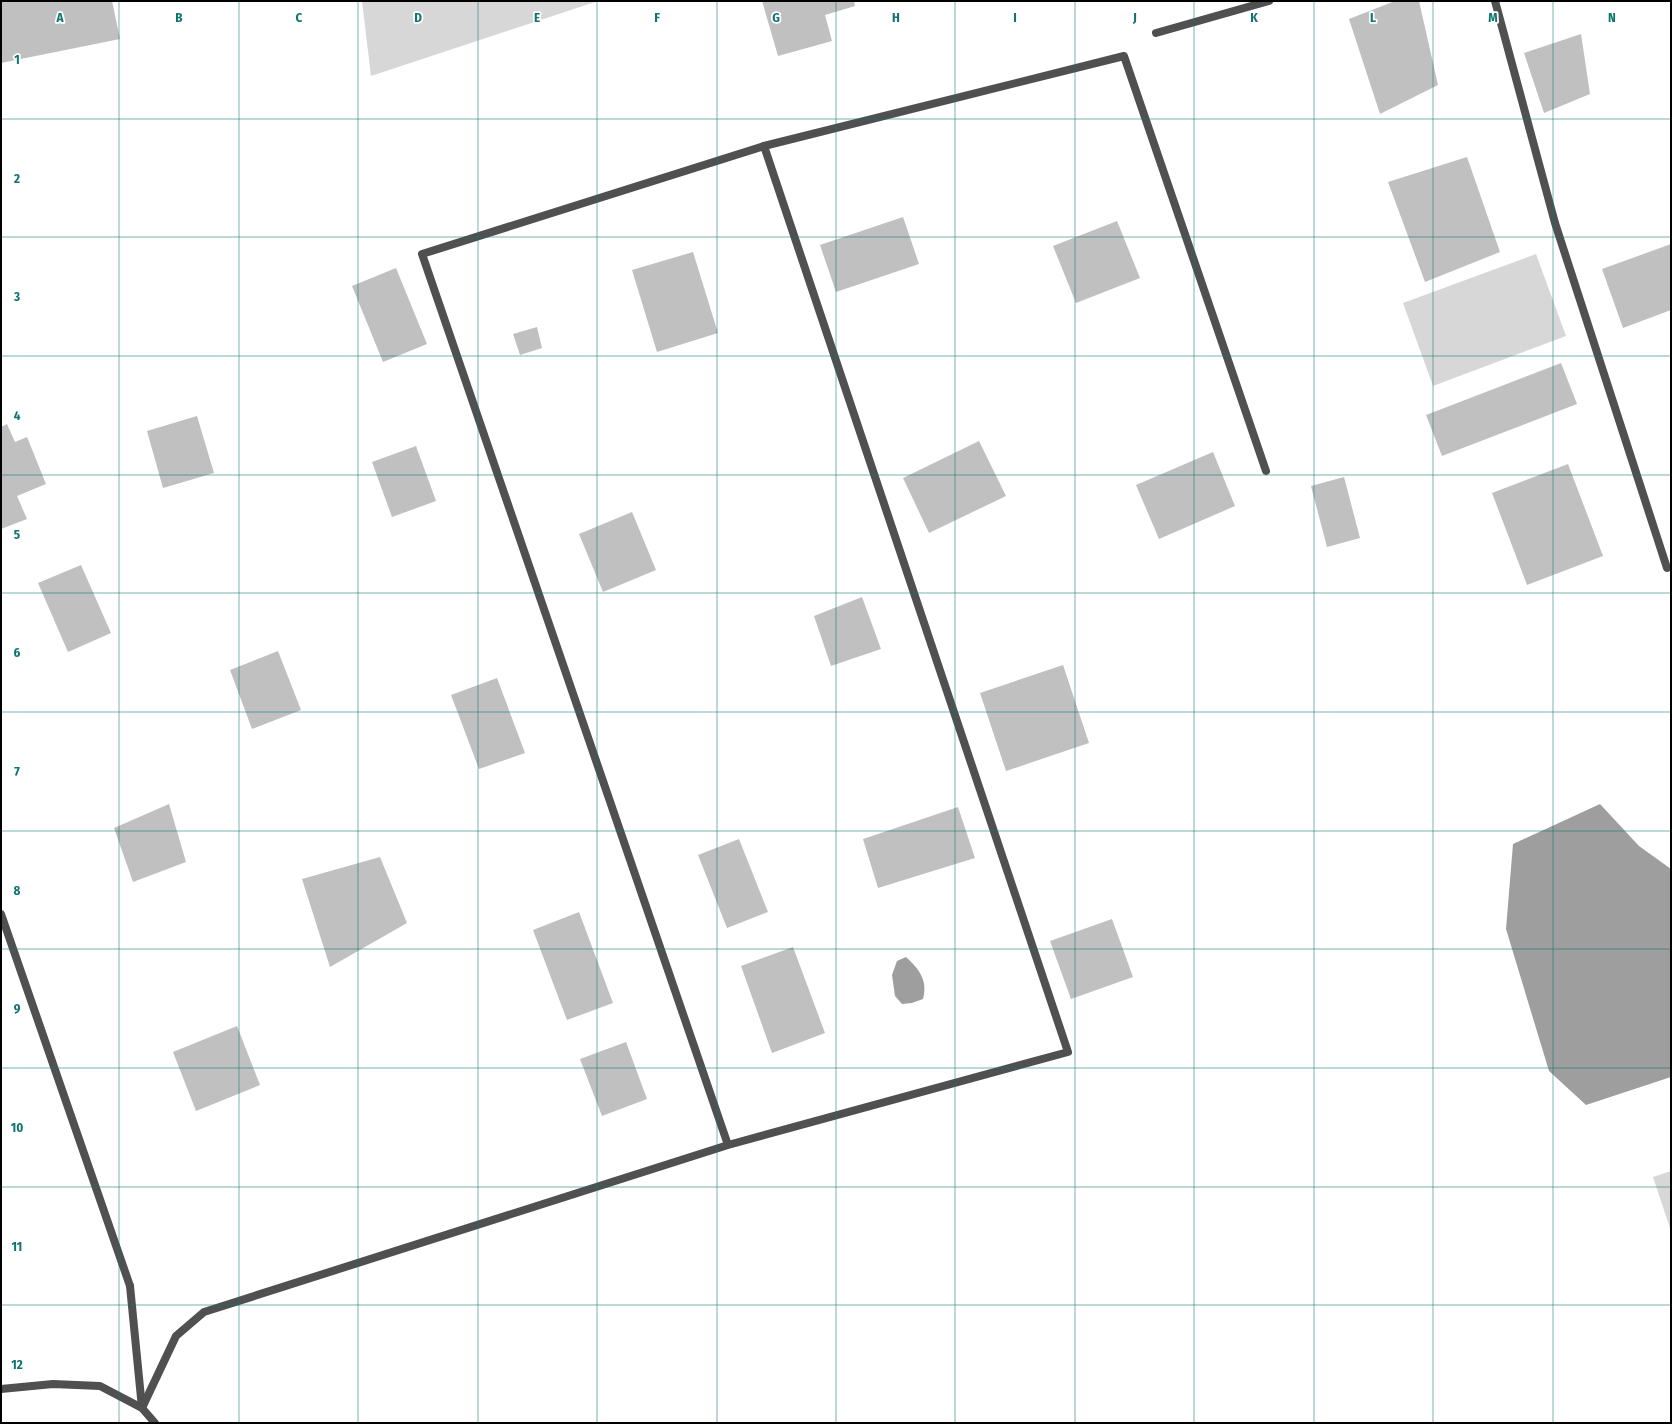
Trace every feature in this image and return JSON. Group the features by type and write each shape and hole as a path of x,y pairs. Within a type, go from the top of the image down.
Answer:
{"street":[{"path":"1156,33 1269,1"},
{"path":"1494,1 1555,223 1667,568"},
{"path":"728,1145 422,254 764,146 1124,56 1266,471"},
{"path":"142,1408 176,1336 204,1312 728,1145 1068,1052 764,146"},
{"path":"1,914 130,1286 142,1408"},
{"path":"1,1389 53,1384 100,1386 142,1408 155,1423"}],"shaded area":[{"path":"362,1 598,1 371,76"},
{"path":"1536,254 1566,336 1433,386 1403,303"},
{"path":"1600,804 1639,846 1671,869 1671,1077 1586,1105 1549,1071 1506,929 1513,844"},
{"path":"906,957 921,975 924,992 923,999 912,1003 902,1004 895,996 892,975 897,961"},
{"path":"1671,1171 1671,1231 1653,1177"}],"building":[{"path":"1,1 112,1 120,39 1,63"},
{"path":"762,1 854,1 855,6 825,15 832,41 778,56"},
{"path":"1395,1 1419,1 1438,85 1380,114 1349,19"},
{"path":"1581,34 1590,94 1544,113 1524,53"},
{"path":"1467,157 1500,252 1425,282 1388,182"},
{"path":"903,217 919,264 836,292 820,245"},
{"path":"1117,221 1140,278 1076,303 1053,246"},
{"path":"1671,244 1671,310 1623,328 1602,269"},
{"path":"693,252 718,333 657,352 632,270"},
{"path":"396,268 427,344 383,362 352,286"},
{"path":"537,327 542,348 520,355 513,334"},
{"path":"1561,363 1577,404 1442,456 1426,415"},
{"path":"197,416 214,473 163,488 147,431"},
{"path":"7,424 15,442 27,437 46,484 17,496 27,519 1,529 1,427"},
{"path":"979,441 1006,496 929,533 903,478"},
{"path":"416,446 436,501 392,517 372,462"},
{"path":"1213,452 1235,506 1159,539 1136,485"},
{"path":"1568,464 1603,556 1527,585 1492,493"},
{"path":"1344,477 1360,538 1327,547 1311,486"},
{"path":"632,512 656,570 603,592 579,534"},
{"path":"81,565 111,633 68,652 38,583"},
{"path":"862,597 881,649 831,666 814,616"},
{"path":"278,651 301,710 252,729 230,670"},
{"path":"1063,665 1089,743 1006,771 980,693"},
{"path":"497,678 525,753 479,769 451,695"},
{"path":"169,804 186,862 133,882 114,828"},
{"path":"958,807 975,858 878,888 863,839"},
{"path":"739,839 768,912 727,928 698,855"},
{"path":"380,857 407,923 330,967 302,879"},
{"path":"579,912 613,1003 567,1020 533,930"},
{"path":"1112,919 1133,977 1071,999 1050,941"},
{"path":"793,947 825,1033 772,1053 741,966"},
{"path":"237,1026 260,1085 196,1111 173,1052"},
{"path":"626,1042 647,1099 602,1116 580,1059"}]}
